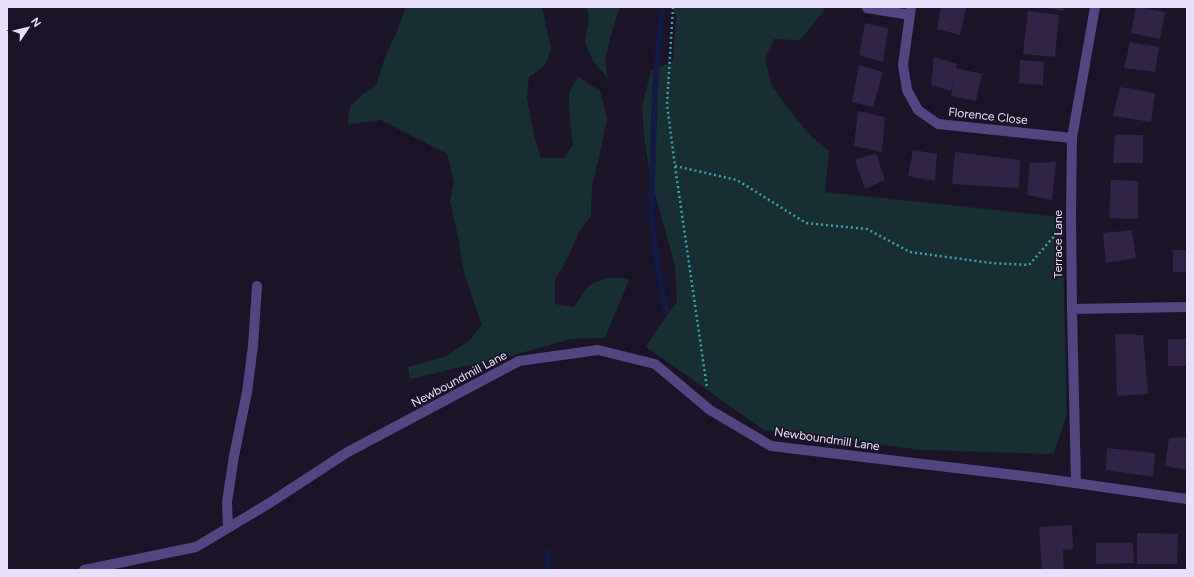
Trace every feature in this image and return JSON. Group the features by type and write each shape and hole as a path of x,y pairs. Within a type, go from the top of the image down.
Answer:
{"street":[{"name":"Terrace Lane","path":"1076,484 1072,309 1072,138 1095,7"},
{"path":"868,8 911,11"},
{"name":"Florence Close","path":"911,11 903,64 907,90 918,110 938,124 1072,138"},
{"path":"228,527 227,502 234,456 247,392 253,346 257,286"},
{"path":"1072,309 1187,307"},
{"name":"Newboundmill Lane","path":"84,570 196,546 268,504 346,453 519,361 598,350 655,364 710,410 771,446 1187,499"}],"path":[{"path":"673,7 667,104 710,410"},
{"path":"675,166 737,180 806,223 867,229 910,252 991,263 1029,265 1063,227 1071,213"}],"green space":[{"path":"406,7 542,7 551,49 545,65 529,77 527,98 534,135 541,158 564,158 573,145 570,122 569,93 578,77 600,91 607,118 592,186 591,216 579,232 568,257 555,280 555,304 574,307 589,286 603,279 624,278 629,280 605,338 570,339 497,360 410,379 408,367 444,357 469,341 482,325 464,273 450,201 454,182 447,154 381,120 348,124 350,106 363,94 376,86 385,57"},
{"path":"587,7 620,7 610,38 605,62 608,78 593,61 585,42 589,18"},
{"path":"672,7 824,7 823,12 800,40 774,39 765,59 771,84 789,110 811,136 829,151 825,192 1062,217 1067,415 1053,454 922,450 764,430 646,347 677,302 675,266 650,175 644,135 642,107 651,71 673,61 676,17"}],"building":[{"path":"941,7 966,8 960,35 937,29"},
{"path":"1042,7 1064,7 1063,11"},
{"path":"1136,7 1165,12 1160,39 1131,33"},
{"path":"1028,11 1059,15 1055,57 1023,54"},
{"path":"865,23 888,28 883,62 859,55"},
{"path":"1130,42 1159,47 1155,72 1124,68"},
{"path":"934,57 957,64 956,68 982,74 976,101 951,96 955,73 951,91 931,85"},
{"path":"1020,60 1044,62 1043,85 1019,83"},
{"path":"859,65 883,72 873,107 852,102"},
{"path":"1120,87 1155,93 1151,122 1113,116"},
{"path":"858,111 885,117 882,152 854,146"},
{"path":"1115,135 1143,135 1143,163 1113,163"},
{"path":"913,150 937,154 935,181 908,176"},
{"path":"955,152 1020,160 1019,188 952,184"},
{"path":"876,153 885,180 865,189 855,160"},
{"path":"1056,162 1052,200 1027,195 1030,163"},
{"path":"1111,180 1138,181 1138,219 1109,218"},
{"path":"1132,230 1136,258 1106,263 1103,233"},
{"path":"1173,250 1187,250 1187,272 1173,272"},
{"path":"1115,334 1143,335 1148,394 1117,396"},
{"path":"1168,339 1187,339 1187,366 1168,366"},
{"path":"1187,437 1187,470 1165,466 1169,438"},
{"path":"1107,448 1155,453 1153,477 1106,470"},
{"path":"1072,525 1073,549 1063,550 1064,570 1042,570 1039,527"},
{"path":"1137,533 1178,534 1177,564 1137,564"},
{"path":"1096,543 1133,543 1134,563 1096,564"}],"waterway":[{"path":"662,7 655,88 651,214 657,263 666,312"},
{"path":"544,570 548,562 549,551"}]}
